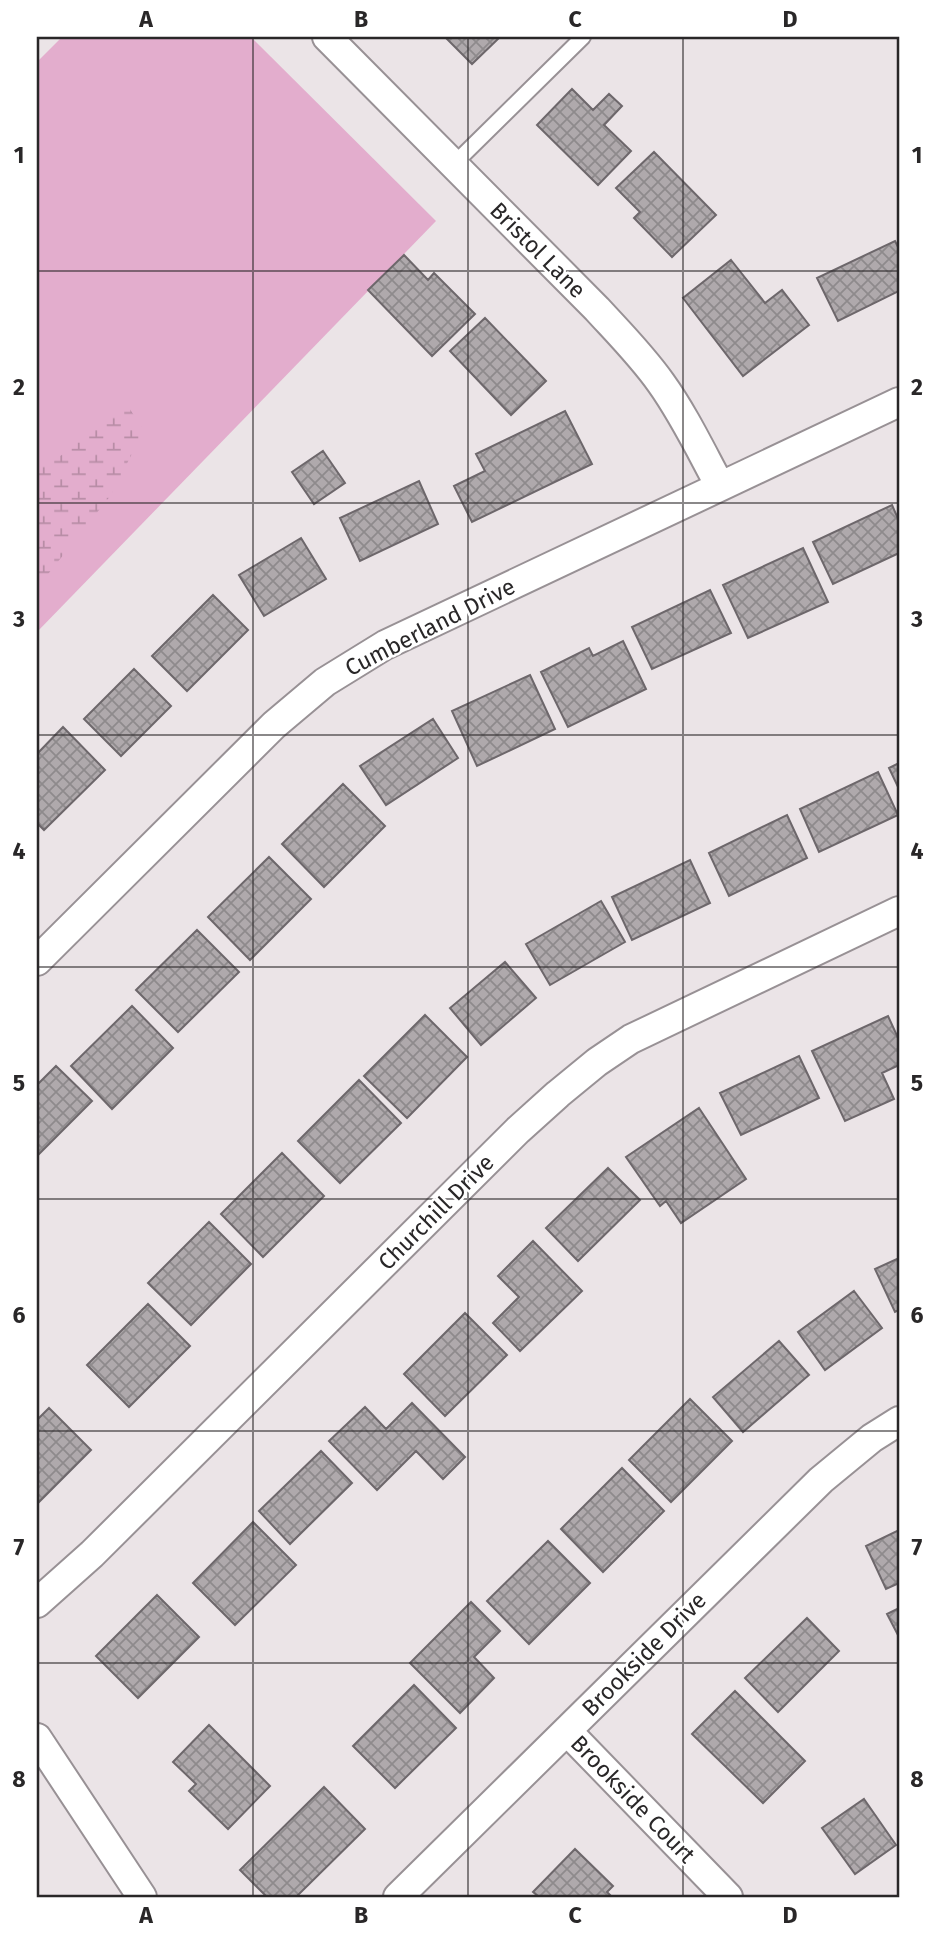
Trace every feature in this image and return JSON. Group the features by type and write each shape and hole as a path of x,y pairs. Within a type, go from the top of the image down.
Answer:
{"street":[{"name":"Bristol Lane","path":"327,37 636,351 679,410 720,486"},
{"name":"Cumberland Drive","path":"37,961 274,725 326,682 385,645 899,402"},
{"name":"Churchill Drive","path":"37,1604 92,1554 518,1130 597,1062 631,1039 899,911"},
{"name":"Brookside Drive","path":"398,1897 821,1480 872,1438 899,1421"},
{"name":"Brookside Court","path":"567,1731 728,1897"},
{"path":"37,1738 142,1897"}],"lane":[{"path":"453,165 583,37"}],"green space":[{"path":"62,37 251,37 436,221 37,632 37,62"},
{"path":"129,408 144,430 111,495 37,588 37,468 57,459 92,426"}],"building":[{"path":"445,37 500,37 472,64"},
{"path":"572,89 593,110 609,94 622,106 604,125 631,151 598,185 537,125"},
{"path":"654,152 716,215 672,257 634,218 640,212 616,188"},
{"path":"895,241 899,249 899,291 838,321 817,278"},
{"path":"404,255 428,280 434,273 475,314 432,356 368,290"},
{"path":"731,260 765,303 782,290 809,325 743,376 683,298"},
{"path":"485,318 546,381 511,415 450,351"},
{"path":"565,411 592,464 472,522 454,486 485,471 476,454"},
{"path":"323,451 345,483 314,504 292,472"},
{"path":"419,481 438,524 360,561 340,518"},
{"path":"892,505 899,521 899,553 833,584 813,542"},
{"path":"301,538 326,579 264,616 239,575"},
{"path":"803,548 828,602 748,638 723,585"},
{"path":"710,590 731,633 652,669 632,627"},
{"path":"213,595 248,630 187,691 152,656"},
{"path":"623,641 646,689 568,727 541,672 589,648 593,656"},
{"path":"134,669 171,706 121,756 84,719"},
{"path":"530,675 555,729 477,766 452,711"},
{"path":"433,719 458,758 386,805 360,766"},
{"path":"63,727 105,770 44,830 37,823 37,754"},
{"path":"899,763 899,789 889,768"},
{"path":"878,772 898,815 819,852 800,809"},
{"path":"343,784 385,826 324,887 282,844"},
{"path":"787,815 807,858 729,896 709,853"},
{"path":"269,857 311,899 250,960 208,917"},
{"path":"690,860 710,903 632,940 612,897"},
{"path":"601,901 625,942 550,985 526,944"},
{"path":"197,930 239,972 178,1032 136,990"},
{"path":"505,962 536,998 481,1045 450,1008"},
{"path":"132,1006 173,1048 112,1109 71,1066"},
{"path":"425,1015 467,1057 407,1118 364,1076"},
{"path":"888,1016 899,1040 899,1065 882,1073 894,1099 845,1121 812,1051"},
{"path":"799,1056 819,1098 741,1135 720,1093"},
{"path":"56,1066 92,1101 37,1156 37,1085"},
{"path":"359,1080 401,1123 340,1183 298,1141"},
{"path":"699,1108 746,1179 681,1223 666,1201 660,1206 626,1157"},
{"path":"282,1153 324,1196 263,1257 221,1214"},
{"path":"608,1168 640,1200 578,1261 546,1228"},
{"path":"209,1222 251,1264 191,1325 148,1283"},
{"path":"533,1241 582,1291 520,1351 493,1323 519,1297 498,1276"},
{"path":"899,1258 899,1310 895,1312 875,1269"},
{"path":"854,1291 882,1328 825,1370 798,1332"},
{"path":"148,1304 190,1346 129,1407 87,1365"},
{"path":"465,1313 507,1355 445,1416 404,1374"},
{"path":"779,1341 809,1375 743,1432 713,1397"},
{"path":"690,1399 732,1441 671,1502 629,1460"},
{"path":"412,1403 465,1457 443,1479 416,1451 377,1490 329,1441 365,1407 386,1429"},
{"path":"49,1408 91,1450 37,1504 37,1420"},
{"path":"321,1451 352,1483 290,1544 259,1511"},
{"path":"622,1468 664,1511 603,1572 561,1529"},
{"path":"253,1522 296,1565 235,1625 193,1583"},
{"path":"899,1530 899,1583 886,1589 866,1546"},
{"path":"548,1541 590,1583 529,1644 487,1601"},
{"path":"157,1595 199,1637 138,1698 96,1656"},
{"path":"471,1602 500,1631 474,1657 494,1678 460,1713 410,1663"},
{"path":"899,1608 899,1637 887,1614"},
{"path":"807,1618 839,1651 778,1712 745,1678"},
{"path":"414,1685 456,1728 395,1788 353,1746"},
{"path":"735,1691 805,1761 763,1803 692,1734"},
{"path":"209,1725 270,1786 228,1829 189,1791 196,1784 173,1762"},
{"path":"324,1787 365,1829 296,1897 267,1897 240,1870"},
{"path":"864,1799 896,1845 855,1874 822,1828"},
{"path":"575,1849 613,1886 607,1892 612,1897 539,1897 533,1892"}]}
